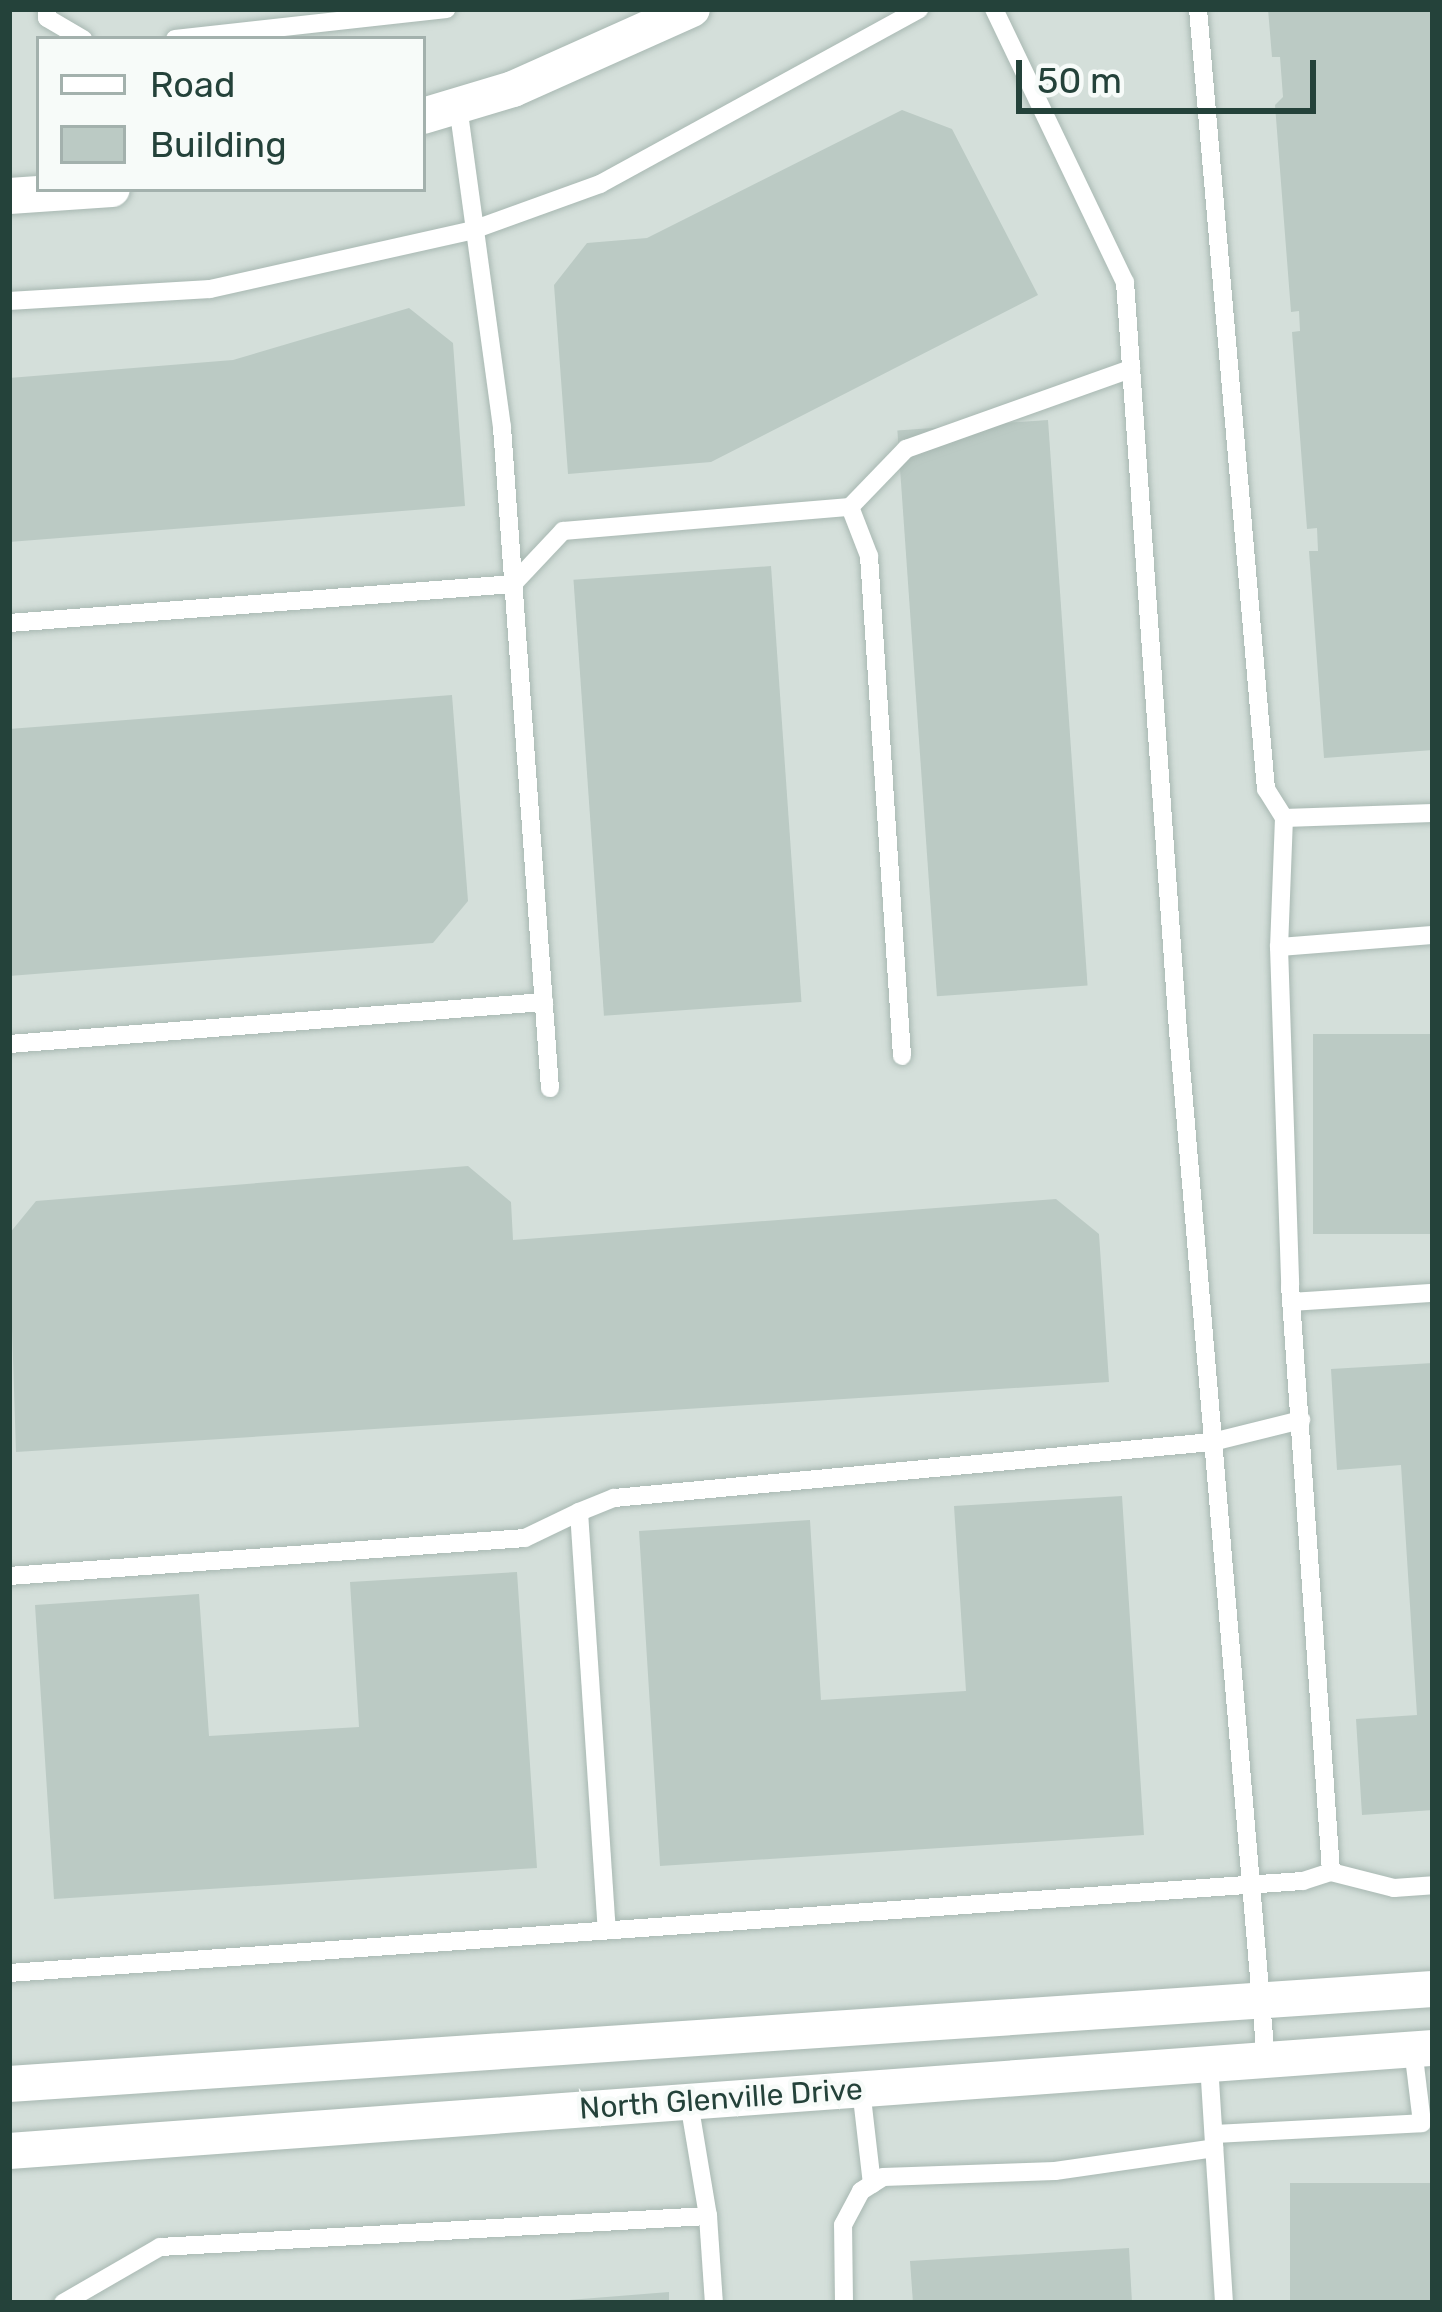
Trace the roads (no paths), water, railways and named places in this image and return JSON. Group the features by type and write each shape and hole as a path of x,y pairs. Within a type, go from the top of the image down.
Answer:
{"street":[{"path":"440,111 692,9"},
{"path":"9,196 66,192"},
{"name":"North Glenville Drive","path":"9,2084 1433,1989"},
{"name":"North Glenville Drive","path":"9,2151 1423,2049"}],"lane":[{"path":"47,9 47,18 78,36"},
{"path":"202,36 446,9"},
{"path":"9,301 210,290 473,230 600,184 919,9"},
{"path":"994,9 1124,282 1212,1442 1266,2060"},
{"path":"1198,9 1266,789 1284,818 1280,947 1292,1302 1331,1872"},
{"path":"440,111 473,230 502,427 550,1088"},
{"path":"9,623 513,584 563,531 850,507 905,449 1131,369"},
{"path":"850,507 869,556 902,1056"},
{"path":"1284,818 1433,812"},
{"path":"1280,947 1433,935"},
{"path":"9,1044 544,1002"},
{"path":"1292,1302 1433,1293"},
{"path":"9,1576 525,1538 614,1498 1212,1442 1300,1420"},
{"path":"579,1512 607,1929"},
{"path":"9,1972 1248,1882 1331,1872 1394,1888 1433,1885"},
{"path":"844,2303 844,2225 872,2184 883,2177 1128,2164 1214,2141 1422,2123 1423,2049"},
{"path":"1209,2064 1224,2303"},
{"path":"861,2089 872,2184"},
{"path":"689,2102 708,2216 714,2303"},
{"path":"63,2303 160,2247 708,2216"}]}
